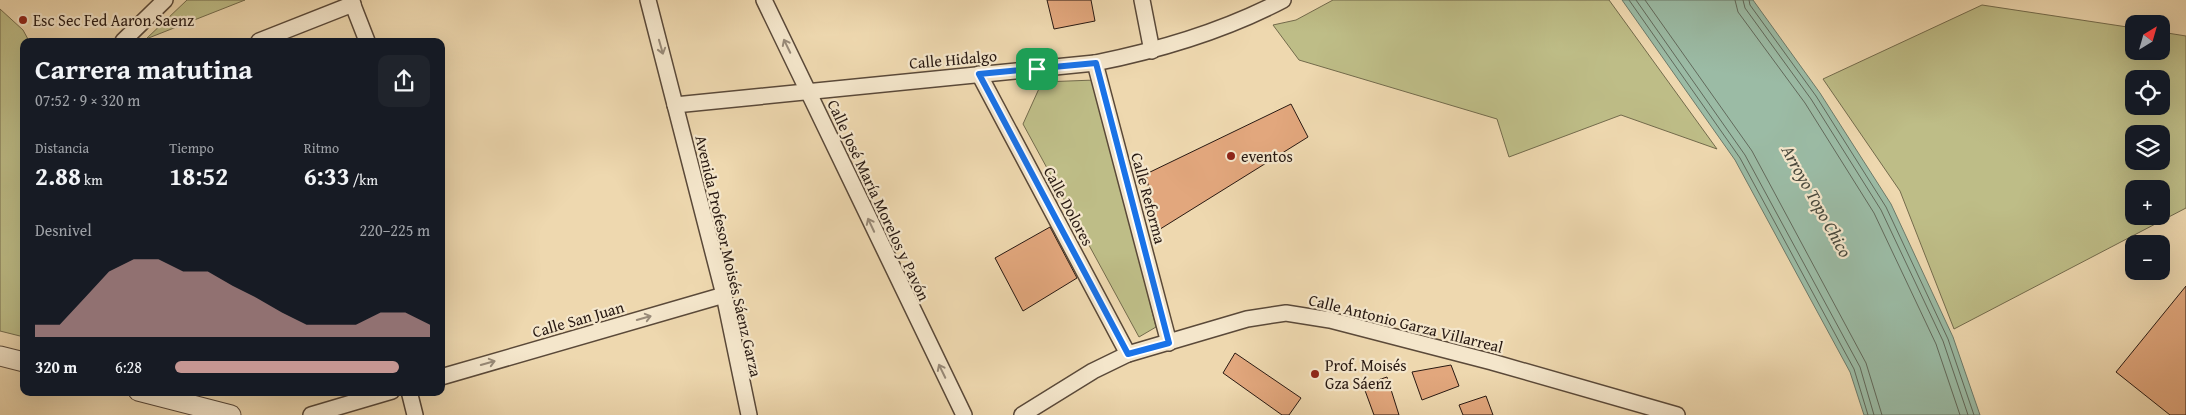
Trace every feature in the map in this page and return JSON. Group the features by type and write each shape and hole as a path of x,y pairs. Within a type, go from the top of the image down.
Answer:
{"street":[{"path":"126,38 165,0"},
{"name":"Avenida Profesor Moisés Sáenz Garza","path":"648,0 724,295 748,415"},
{"name":"Calle José María Morelos y Pavón","path":"764,0 964,415"},
{"path":"1142,0 1152,51"},
{"name":"Calle Hidalgo","path":"675,105 808,90 1096,63 1152,51 1188,40 1284,0"},
{"path":"266,38 352,2 366,38"},
{"name":"Calle Reforma","path":"1096,63 1169,343"},
{"name":"Calle Dolores","path":"979,74 1128,354"},
{"name":"Calle San Juan","path":"445,376 724,295"},
{"name":"Calle Antonio Garza Villarreal","path":"1022,415 1093,371 1128,354 1265,315 1286,313 1313,316 1492,362 1677,415"},
{"path":"0,356 20,361"},
{"path":"157,396 231,415"},
{"path":"311,415 339,398 354,396"},
{"path":"411,396 415,415"}],"shaded area":[{"path":"187,0 245,0 149,38"},
{"path":"1333,0 1609,0 1717,149 1621,115 1509,157 1497,119 1299,60 1273,25 1296,20"},
{"path":"1982,5 2125,27 2125,60 2170,60 2170,33 2186,36 2186,208 2170,216 2170,180 2125,180 2125,225 2153,225 2134,235 2125,235 2125,240 1954,329 1900,191 1823,79"},
{"path":"0,9 23,30 27,38 20,38 20,336 0,331"},
{"path":"1095,80 1156,327 1139,337 1023,124 1042,82"}],"water":[{"name":"Arroyo Topo Chico","path":"1622,0 1753,0 1820,93 1891,204 1953,337 1980,415 1864,415 1850,372 1735,160"}],"building":[{"path":"1047,0 1091,0 1095,21 1054,29"},
{"name":"eventos","path":"1291,104 1308,137 1157,231 1146,174"},
{"path":"1050,227 1077,278 1023,311 995,258"},
{"path":"2186,286 2186,415 2170,415 2116,372"},
{"path":"1235,353 1301,398 1289,415 1282,415 1223,373"},
{"path":"1451,365 1459,386 1422,400 1412,372"},
{"path":"1387,377 1399,415 1374,415 1363,385"},
{"path":"1486,396 1493,415 1463,415 1459,405"}],"place":[{"name":"Esc Sec Fed Aaron Saenz","path":"23,20"},
{"name":"eventos","path":"1231,156"},
{"name":"Prof. Moisés Gza Sáenz","path":"1315,374"}],"route":[{"path":"1096,63 1169,343 1128,354 979,74 1037,69 1096,63"}]}
